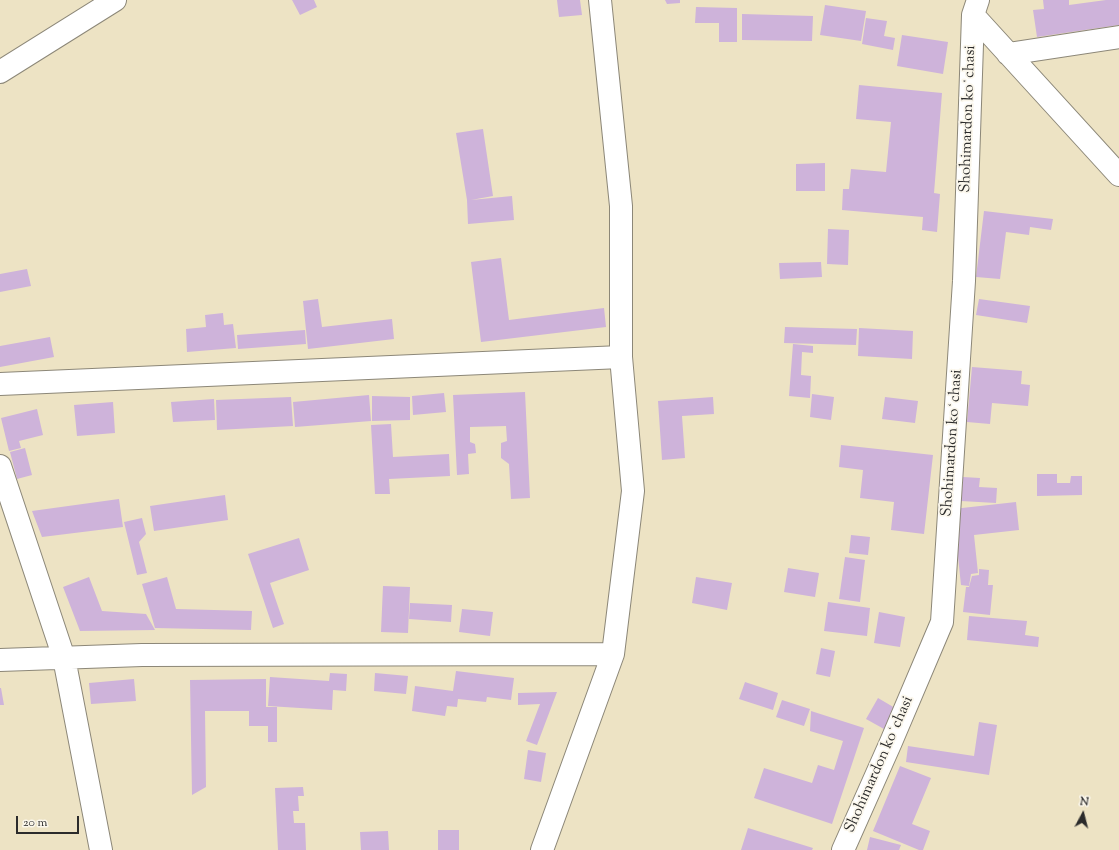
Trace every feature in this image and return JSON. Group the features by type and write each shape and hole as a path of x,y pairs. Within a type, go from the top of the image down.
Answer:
{"street":[{"path":"0,72 115,0"},
{"path":"542,850 613,654 633,491 622,357 621,206 600,0"},
{"path":"976,7 1008,54 1119,175"},
{"name":"Shohimardon koʻchasi","path":"843,850 942,622 964,281 976,7"},
{"path":"1008,54 1119,37"},
{"path":"0,384 622,357"},
{"path":"0,466 64,658 101,850"},
{"path":"0,660 142,654 613,654"}],"building":[{"path":"292,0 314,0 317,7 300,15"},
{"path":"557,0 580,0 582,15 559,17"},
{"path":"665,0 680,0 680,3 667,4"},
{"path":"1043,0 1069,0 1069,5 1106,0 1119,0 1119,25 1037,37 1033,10 1044,9"},
{"path":"825,5 866,11 861,41 820,35"},
{"path":"696,7 737,8 737,42 719,42 719,23 695,23"},
{"path":"742,14 813,16 812,41 742,40"},
{"path":"866,18 887,21 884,36 895,38 893,50 862,44"},
{"path":"902,35 948,42 943,74 897,66"},
{"path":"859,85 942,93 934,193 940,194 937,232 922,230 923,217 842,210 843,189 849,189 851,169 886,172 891,122 856,119"},
{"path":"483,129 493,196 471,200 512,196 514,220 468,224 467,200 456,133"},
{"path":"825,163 825,191 796,191 796,164"},
{"path":"984,211 1053,219 1051,230 1030,227 1029,235 1006,232 1000,279 976,277"},
{"path":"828,229 849,230 848,265 827,264"},
{"path":"501,258 509,320 604,308 606,327 481,342 471,262"},
{"path":"821,262 822,277 780,279 779,263"},
{"path":"27,269 31,286 0,292 0,274"},
{"path":"318,299 322,327 392,319 394,339 308,349 303,301"},
{"path":"979,299 1030,306 1027,323 976,315"},
{"path":"223,313 224,325 233,324 236,348 187,352 186,329 206,327 205,315"},
{"path":"785,327 857,329 856,345 784,343"},
{"path":"859,328 913,331 912,359 858,356"},
{"path":"305,330 306,344 238,349 237,335"},
{"path":"50,337 54,357 0,367 0,346"},
{"path":"793,344 813,346 813,353 802,352 801,375 811,376 810,398 789,396"},
{"path":"972,367 1022,371 1021,384 1030,385 1028,406 992,403 990,424 967,422"},
{"path":"525,392 530,498 511,499 509,464 501,458 501,443 507,441 506,426 470,427 470,442 475,444 476,453 468,454 469,474 457,475 453,395"},
{"path":"444,393 446,412 413,415 412,396"},
{"path":"812,394 834,397 831,420 810,417"},
{"path":"369,395 371,421 295,427 293,402"},
{"path":"372,396 410,397 410,420 372,421"},
{"path":"291,397 293,426 217,430 216,400"},
{"path":"713,397 714,414 682,416 685,458 662,460 658,401"},
{"path":"885,397 918,401 915,423 882,419"},
{"path":"214,399 215,420 173,422 171,402"},
{"path":"113,402 115,433 77,436 74,405"},
{"path":"37,409 43,435 19,441 21,448 9,451 1,418"},
{"path":"391,424 393,457 449,454 450,476 389,479 390,494 375,494 371,425"},
{"path":"841,445 933,455 924,534 891,530 894,502 860,498 863,470 839,467"},
{"path":"25,448 32,475 17,479 10,452"},
{"path":"1037,474 1057,474 1057,483 1070,483 1071,476 1082,476 1082,495 1037,496"},
{"path":"963,477 980,478 979,487 997,488 996,503 961,501"},
{"path":"225,495 228,520 154,531 150,506"},
{"path":"119,499 123,527 42,537 32,511"},
{"path":"1016,502 1019,530 974,535 978,573 971,574 969,586 961,585 953,509"},
{"path":"142,518 146,534 139,542 147,573 137,575 124,522"},
{"path":"851,535 870,537 868,555 849,553"},
{"path":"299,538 309,570 270,583 284,624 273,628 248,554"},
{"path":"845,557 865,560 860,602 839,599"},
{"path":"788,568 819,573 815,597 784,592"},
{"path":"979,569 989,570 988,585 993,585 990,615 963,612 966,587 969,587 972,576 979,575"},
{"path":"89,577 102,611 146,614 155,630 80,631 63,587"},
{"path":"167,577 176,609 252,611 251,630 155,628 142,584"},
{"path":"696,577 732,583 727,610 692,603"},
{"path":"383,586 410,587 408,633 381,632"},
{"path":"828,602 870,608 867,636 824,631"},
{"path":"410,603 452,605 451,622 409,619"},
{"path":"462,609 493,612 490,636 459,632"},
{"path":"879,612 905,617 900,647 874,643"},
{"path":"969,616 1027,621 1025,635 1039,637 1038,647 967,640"},
{"path":"821,648 835,651 830,677 816,674"},
{"path":"456,671 514,678 511,700 487,697 486,702 458,699 457,707 447,706 445,716 412,711 415,686 453,691"},
{"path":"330,673 347,674 346,691 333,690 332,710 268,706 270,677 329,681"},
{"path":"375,673 408,676 406,694 374,691"},
{"path":"134,679 136,701 91,704 89,683"},
{"path":"266,679 266,707 277,707 277,742 268,742 268,726 249,726 249,711 205,711 206,787 192,795 190,680"},
{"path":"745,682 778,693 773,710 739,699"},
{"path":"1,688 4,705 0,705"},
{"path":"557,692 537,745 526,741 540,704 518,705 518,693"},
{"path":"878,698 895,708 884,729 866,719"},
{"path":"782,700 810,709 804,726 776,717"},
{"path":"811,711 864,728 832,824 754,798 764,768 812,783 818,765 834,770 843,741 810,731"},
{"path":"979,722 997,725 989,775 906,762 908,746 974,756"},
{"path":"528,750 546,753 541,782 524,779"},
{"path":"900,766 931,778 912,824 930,831 923,850 919,850 873,831"},
{"path":"303,787 304,796 298,796 299,811 293,811 294,823 305,823 306,850 278,850 275,788"},
{"path":"748,828 813,848 812,850 741,850"},
{"path":"438,830 459,830 459,850 438,850"},
{"path":"388,831 389,850 361,850 360,832"},
{"path":"870,837 901,845 899,850 867,850"}]}
